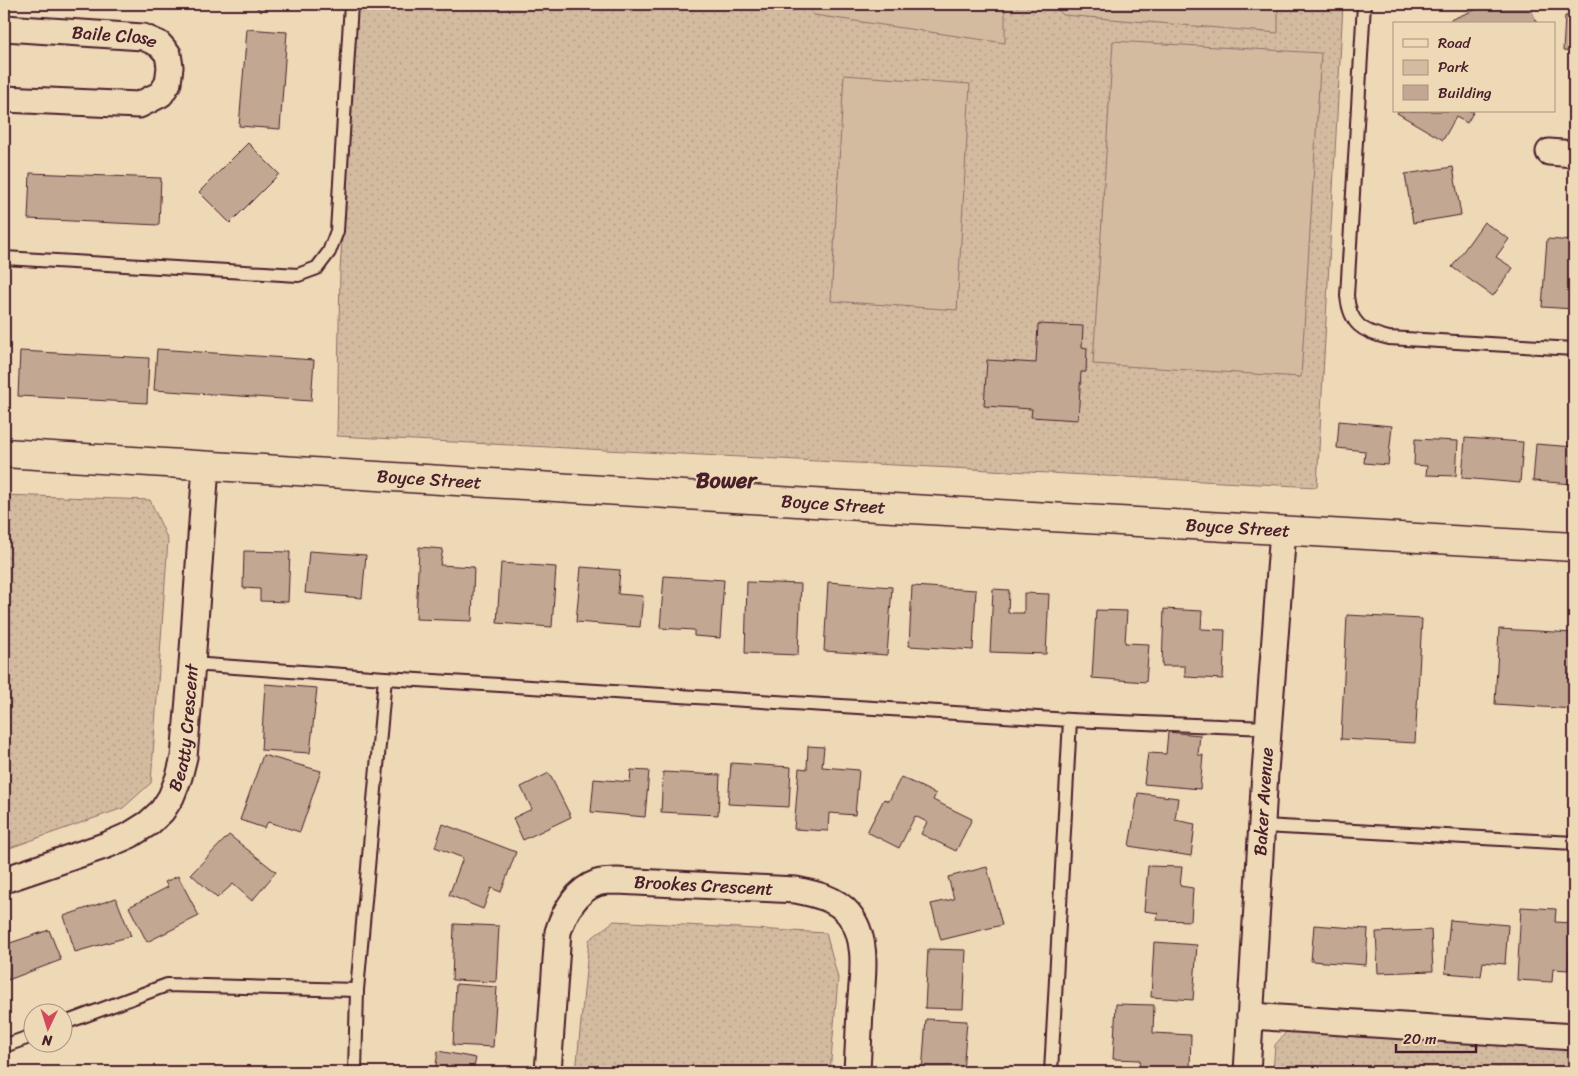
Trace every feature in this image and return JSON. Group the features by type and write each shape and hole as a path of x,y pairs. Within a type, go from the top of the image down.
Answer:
{"street":[{"name":"Baile Close","path":"4,28 143,38 159,44 168,54 170,67 168,83 161,94 139,106 4,99"},
{"path":"1549,152 1574,154"},
{"name":"Boyce Street","path":"4,453 1574,546"},
{"name":"Beatty Crescent","path":"4,880 107,845 130,835 162,812 171,797 180,777 184,757 206,466"},
{"name":"Baker Avenue","path":"1247,1072 1268,728 1283,530"},
{"name":"Brookes Crescent","path":"548,1072 558,938 561,921 574,900 586,889 598,883 617,881 796,890 817,894 834,901 848,913 855,926 862,952 857,1072"},
{"path":"1250,1016 1574,1037"}],"lane":[{"path":"4,258 298,275 317,268 329,252 337,231 350,4"},
{"path":"1364,4 1347,296 1349,311 1356,323 1372,334 1390,338 1574,350"},
{"path":"192,664 385,678 1070,720 1268,728"},
{"path":"355,1072 357,990 385,678"},
{"path":"1051,1072 1070,720"},
{"path":"1262,826 1574,844"},
{"path":"72,1020 167,985 357,990"},
{"path":"4,1046 22,1040"}],"green space":[{"path":"356,4 1343,4 1317,487 337,436 340,271"},
{"path":"805,4 1005,4 1005,43 814,15"},
{"path":"1053,4 1278,4 1278,33 1063,15"},
{"path":"1113,41 1321,53 1301,377 1093,364"},
{"path":"844,75 970,84 957,310 831,301"},
{"path":"4,495 150,500 168,540 151,783 123,808 4,850"},
{"path":"614,921 826,933 838,978 830,1072 576,1072 589,940"},
{"path":"1297,1020 1574,1037 1574,1072 1273,1072 1275,1045"}],"building":[{"path":"253,4 270,4 261,12"},
{"path":"1489,4 1529,4 1536,22 1451,22 1450,20"},
{"path":"1565,16 1574,16 1574,52 1563,51"},
{"path":"247,29 287,32 280,129 239,126"},
{"path":"1473,112 1467,123 1456,117 1443,140 1397,113"},
{"path":"248,143 279,174 230,223 199,192"},
{"path":"1453,167 1461,215 1413,223 1405,174"},
{"path":"30,173 161,178 159,225 28,219"},
{"path":"1484,222 1509,239 1496,257 1513,268 1493,296 1452,267"},
{"path":"1547,239 1574,241 1574,309 1542,307"},
{"path":"1038,324 1083,326 1082,347 1087,348 1086,372 1081,372 1078,420 1031,417 1032,409 984,406 987,360 1036,363"},
{"path":"157,349 314,360 311,401 154,390"},
{"path":"20,351 149,358 147,403 18,396"},
{"path":"1339,421 1392,426 1388,465 1364,463 1365,451 1337,448"},
{"path":"1465,438 1523,442 1520,483 1462,478"},
{"path":"1415,439 1458,441 1456,476 1426,475 1427,466 1414,465"},
{"path":"1536,444 1574,447 1574,484 1533,481"},
{"path":"419,547 443,549 440,565 474,567 472,621 416,619"},
{"path":"244,551 290,552 288,602 260,601 260,589 243,588"},
{"path":"309,551 366,555 362,598 305,593"},
{"path":"501,563 556,567 552,627 497,623"},
{"path":"581,567 620,570 618,594 643,596 640,627 576,622"},
{"path":"664,576 724,580 720,638 694,636 694,630 660,628"},
{"path":"747,582 801,584 798,655 745,653"},
{"path":"828,582 892,587 887,655 824,651"},
{"path":"912,586 976,590 973,650 909,646"},
{"path":"993,589 1009,590 1008,613 1024,613 1024,593 1049,594 1046,654 990,652"},
{"path":"1164,609 1202,611 1201,629 1225,630 1223,679 1185,677 1185,666 1162,666"},
{"path":"1096,610 1127,611 1125,643 1149,644 1146,682 1092,678"},
{"path":"1347,615 1422,619 1415,743 1341,739"},
{"path":"1499,629 1574,633 1574,709 1495,704"},
{"path":"265,684 317,688 310,753 261,750"},
{"path":"1168,732 1200,735 1198,755 1203,755 1200,789 1144,784 1148,753 1166,754"},
{"path":"808,746 824,747 822,767 859,770 855,815 829,813 828,831 794,829 799,768 807,769"},
{"path":"263,755 321,771 300,832 268,822 264,828 240,820"},
{"path":"731,763 791,767 789,807 728,804"},
{"path":"631,770 649,771 645,817 591,812 594,779 630,782"},
{"path":"663,772 720,775 718,815 661,812"},
{"path":"549,773 571,817 523,840 513,818 532,809 521,787"},
{"path":"901,777 936,794 933,800 972,819 956,851 921,834 927,822 915,816 899,848 867,832 884,799 889,801"},
{"path":"1138,793 1178,798 1175,820 1195,824 1191,856 1129,846"},
{"path":"443,824 516,852 501,892 491,888 483,909 449,895 463,858 435,847"},
{"path":"229,835 276,872 252,901 233,884 217,898 191,874"},
{"path":"1148,866 1182,867 1180,886 1193,888 1191,921 1157,920 1158,913 1144,911"},
{"path":"987,867 1002,925 941,940 931,904 954,899 948,877"},
{"path":"178,876 199,916 147,942 129,907 168,887 165,882"},
{"path":"116,898 131,936 75,952 64,916"},
{"path":"1521,907 1556,909 1555,922 1571,923 1568,970 1553,969 1552,982 1517,980"},
{"path":"1450,920 1508,925 1505,964 1483,962 1481,976 1445,973"},
{"path":"454,924 499,926 496,982 452,980"},
{"path":"1314,925 1368,929 1366,965 1311,961"},
{"path":"49,930 61,960 8,980 4,969 4,945"},
{"path":"1431,930 1433,971 1378,973 1376,932"},
{"path":"1154,942 1197,945 1193,1000 1151,997"},
{"path":"928,949 966,950 963,1009 925,1008"},
{"path":"456,984 497,987 493,1047 453,1045"},
{"path":"1116,1004 1154,1005 1153,1033 1191,1035 1190,1069 1139,1067 1140,1060 1113,1059"},
{"path":"926,1019 967,1021 963,1072 922,1072"},
{"path":"438,1051 476,1058 473,1072 435,1072"},
{"path":"1150,1070 1183,1071 1183,1072 1149,1072"}],"district":[{"name":"Bower","path":"726,480"}]}
